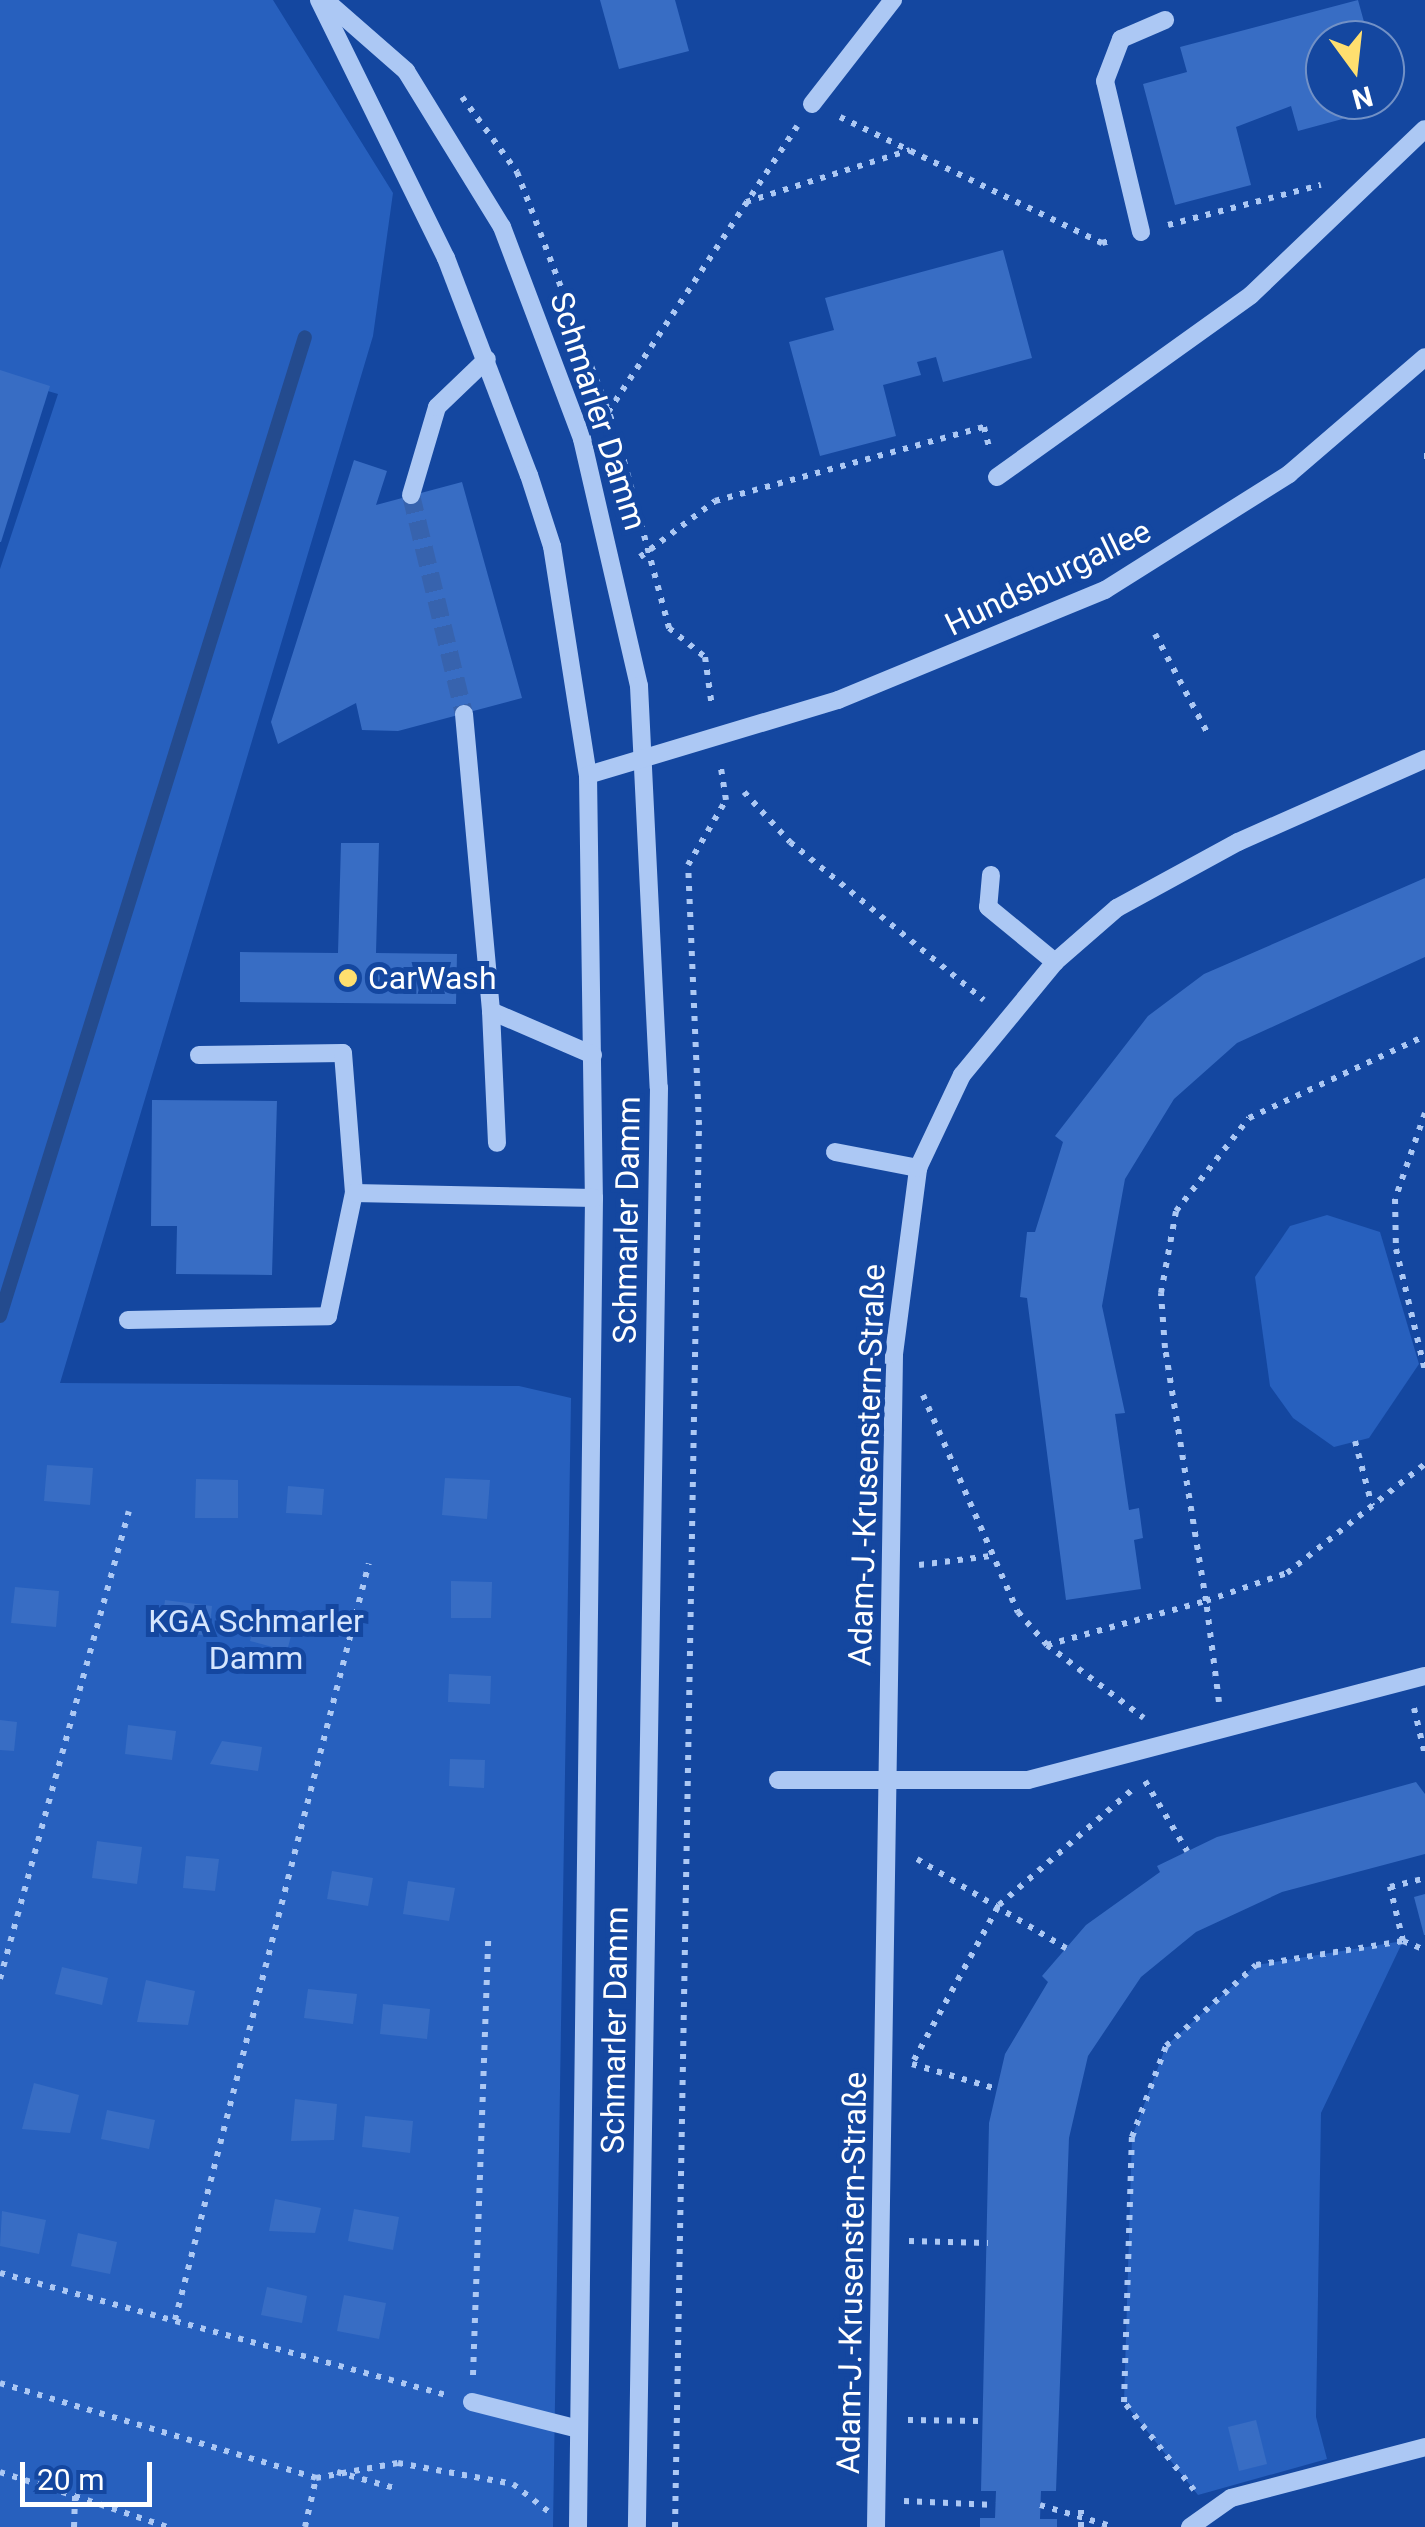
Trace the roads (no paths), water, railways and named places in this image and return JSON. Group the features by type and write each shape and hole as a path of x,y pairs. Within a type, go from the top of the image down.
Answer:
{"street":[{"name":"Schmarler Damm","path":"322,0 487,359 552,546 588,775 594,1198 578,2527"},
{"name":"Schmarler Damm","path":"322,0 406,71 472,167 582,439 618,574 647,759 660,1088 637,2527"},
{"path":"812,104 893,0"},
{"path":"1141,232 1105,81 1121,39 1165,20"},
{"path":"997,477 1277,273 1425,129"},
{"name":"Hundsburgallee","path":"588,775 838,700 1105,590 1289,474 1425,357"},
{"path":"410,495 437,407 487,359"},
{"path":"464,714 490,1011 497,1144"},
{"name":"Adam-J.-Krusenstern-Straße","path":"876,2527 894,1354 918,1168 962,1075 1055,962 1176,872 1425,759"},
{"path":"991,875 988,907 1055,962"},
{"path":"490,1011 594,1054"},
{"path":"128,1320 328,1316 354,1193 343,1053 200,1055"},
{"path":"835,1152 918,1168"},
{"path":"354,1193 594,1198"},
{"path":"778,1780 1028,1780 1416,1679"},
{"path":"472,2402 579,2430"},
{"path":"1190,2527 1208,2507 1425,2447"}],"waterway":[{"path":"0,1316 305,337"}],"tunnel":[{"path":"411,495 464,714"}],"place":[{"name":"CarWash","path":"348,978"}],"park label":[{"name":"KGA Schmarler Damm","path":"256,1640"}]}
